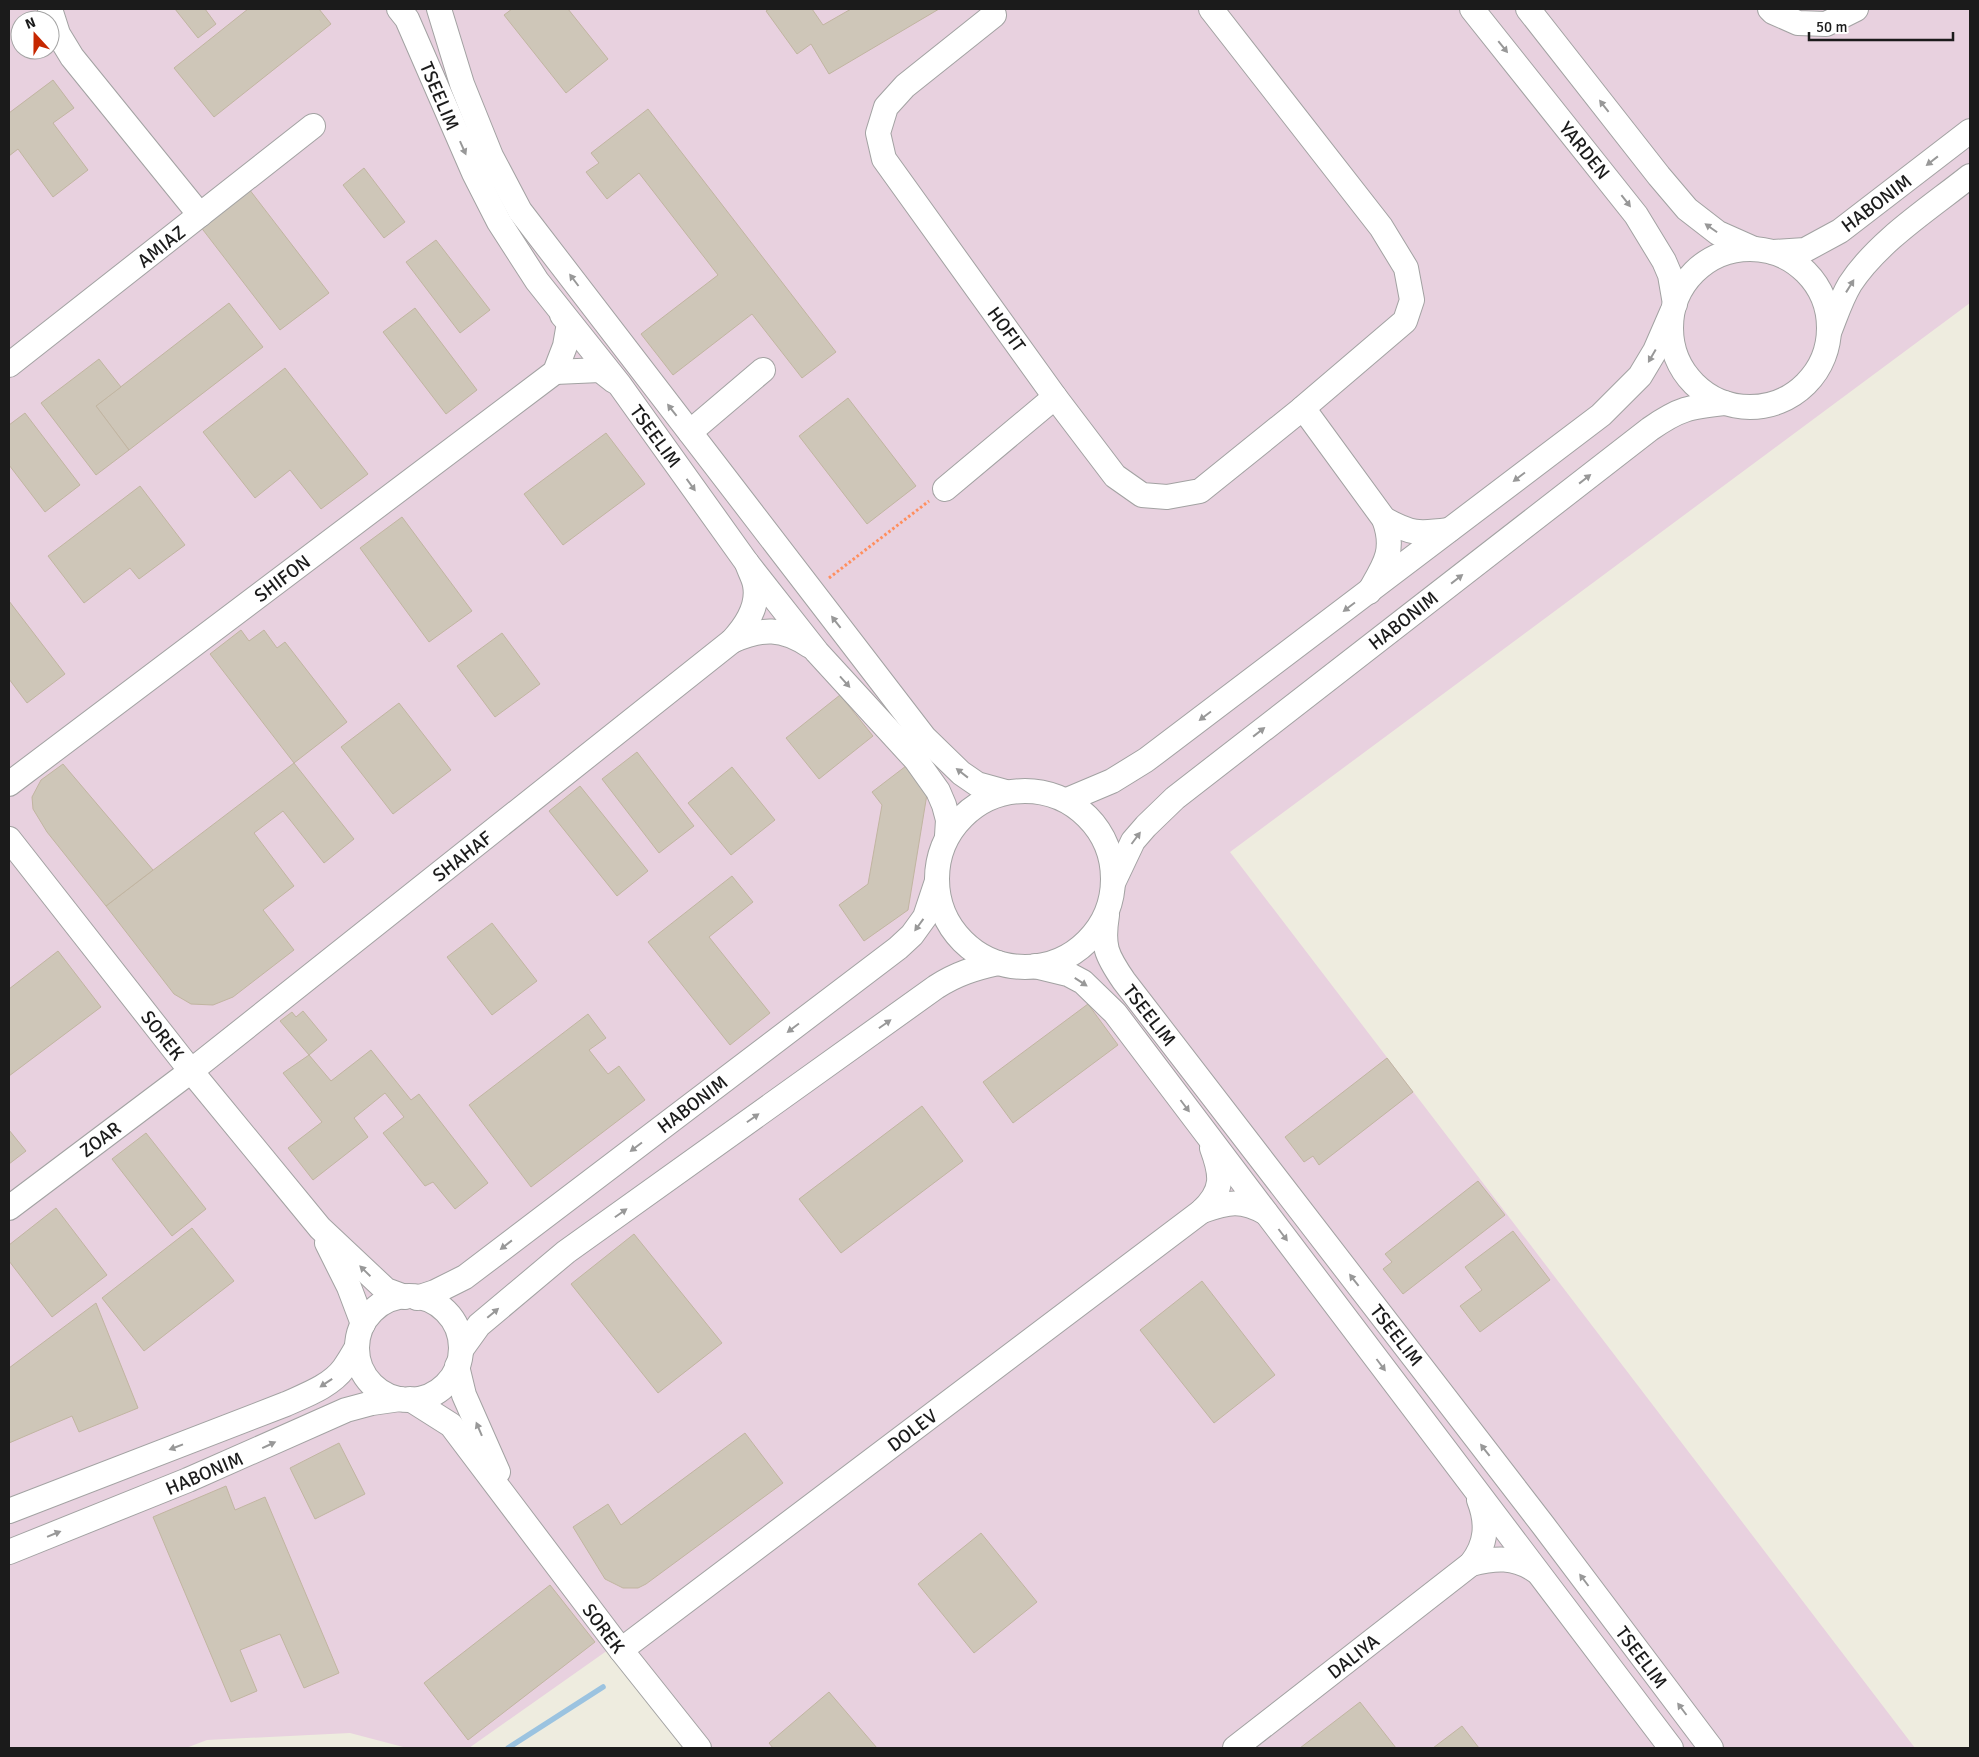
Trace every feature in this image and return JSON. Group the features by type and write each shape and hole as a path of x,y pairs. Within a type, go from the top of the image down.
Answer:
{"street":[{"path":"50,9 58,34 72,57 200,215"},
{"name":"TSEELIM","path":"399,9 407,19 474,173 499,222 537,281 619,384 747,563 818,652 916,760 938,791 948,820 947,836"},
{"name":"TSEELIM","path":"439,9 465,93 491,156 520,210 924,737 961,773 977,784 1006,792"},
{"name":"HOFIT","path":"996,11 905,86 886,107 878,133 884,159 1055,397 1115,476 1142,495 1167,497 1200,490 1303,408 1405,321 1412,300 1406,268 1381,227 1211,9"},
{"name":"YARDEN","path":"1472,9 1636,215 1664,261 1670,275 1674,308"},
{"path":"1528,9 1659,176 1688,209 1718,233 1763,251 1785,257 1804,270 1817,285 1824,298 1830,330 1827,347 1823,360 1813,377 1796,393 1781,401 1763,407 1746,408 1725,403 1706,394 1693,384 1685,373 1676,356 1672,341 1671,325 1674,308"},
{"path":"1770,9 1798,23 1826,24 1856,9"},
{"name":"AMIAZ","path":"9,365 313,126"},
{"name":"HABONIM","path":"1763,251 1805,250 1829,238 1970,131"},
{"name":"HABONIM","path":"1830,330 1842,300 1863,267 1898,233 1970,176"},
{"path":"1067,800 1112,781 1146,760 1601,415 1640,376 1655,351 1690,277 1703,264 1717,256 1735,251 1763,251"},
{"path":"537,281 569,323 565,346 555,372 600,370 619,384"},
{"path":"690,432 763,370"},
{"name":"SHIFON","path":"9,784 555,372"},
{"path":"945,489 1055,397"},
{"name":"HABONIM","path":"1114,881 1133,841 1174,798 1650,428 1679,411 1691,407 1725,403"},
{"path":"1303,408 1384,519 1390,540 1388,552 1383,568 1369,592"},
{"path":"1384,519 1414,533 1450,530"},
{"name":"SHAHAF","path":"192,1070 732,641 749,620 754,603 755,586 747,563"},
{"name":"SHAHAF","path":"732,641 751,633 778,632 796,638 818,652"},
{"path":"1026,790 1047,793 1067,800 1087,814 1102,834 1112,856 1114,881 1107,915 1094,934 1078,950 1058,961 1035,966 1016,966 998,963 978,953 961,940 948,922 940,902 937,880 941,850 947,836 962,816 982,801 1006,792 1026,790"},
{"name":"SOREK","path":"9,839 320,1228 386,1290 411,1297"},
{"name":"HABONIM","path":"411,1297 435,1292 465,1277 898,948 912,935 925,917 937,880"},
{"name":"TSEELIM","path":"1107,915 1104,937 1106,951 1124,981 1531,1510 1711,1748"},
{"path":"459,1358 459,1335 454,1322 445,1311 433,1302 411,1297 384,1303 372,1312 363,1324 357,1347 359,1362 364,1374 371,1384 381,1392 405,1399 428,1396 439,1390 449,1381 459,1358 479,1325 574,1246 936,987 954,976 974,968 998,963"},
{"name":"TSEELIM","path":"1035,966 1068,974 1083,982 1115,1012 1671,1748"},
{"name":"ZOAR","path":"9,1208 192,1070"},
{"name":"DOLEV","path":"621,1650 1202,1210 1213,1200 1218,1189 1220,1172 1209,1138"},
{"name":"DOLEV","path":"1202,1210 1223,1204 1249,1204 1266,1213"},
{"name":"SOREK","path":"320,1228 349,1287 363,1324"},
{"name":"HABONIM","path":"9,1511 286,1404 312,1392 331,1380 343,1369 357,1347"},
{"name":"SOREK","path":"459,1358 464,1395 512,1506"},
{"name":"HABONIM","path":"9,1552 214,1469 346,1410 372,1403 405,1399"},
{"name":"SOREK","path":"405,1399 450,1425 698,1748"},
{"name":"DALIYA","path":"1235,1748 1471,1564 1477,1556 1486,1530 1485,1514 1476,1490"},
{"name":"DALIYA","path":"1471,1564 1497,1558 1511,1559 1525,1563 1539,1573"}],"path":[{"path":"812,591 945,489"}],"shaded area":[{"path":"9,9 1970,9 1970,303 1230,852 1915,1748 684,1748 608,1650 469,1748 407,1748 350,1733 207,1740 186,1748 9,1748"}],"building":[{"path":"175,9 205,9 216,24 198,38"},
{"path":"248,9 319,9 331,24 214,117 174,68"},
{"path":"512,9 568,9 608,59 566,93 504,15"},
{"path":"769,9 812,9 823,25 851,9 939,9 829,74 811,44 797,54 766,11"},
{"path":"53,80 74,108 53,123 88,170 53,197 18,149 9,156 9,113"},
{"path":"648,109 836,352 802,378 752,314 673,375 641,334 718,275 639,173 607,199 586,172 599,163 591,153"},
{"path":"364,168 405,222 384,238 343,185"},
{"path":"249,189 329,293 280,330 200,226"},
{"path":"436,240 490,310 460,333 406,262"},
{"path":"229,303 263,347 129,450 96,406"},
{"path":"415,308 477,390 446,414 383,332"},
{"path":"99,359 121,387 96,406 129,450 96,475 41,403"},
{"path":"285,368 368,474 321,509 290,470 255,498 203,432"},
{"path":"848,398 916,486 867,524 799,436"},
{"path":"25,413 80,485 45,512 9,465 9,425"},
{"path":"606,433 645,484 563,545 524,494"},
{"path":"140,486 185,545 139,579 130,568 84,603 48,556"},
{"path":"402,517 472,611 429,642 360,548"},
{"path":"9,601 65,674 27,703 9,679"},
{"path":"241,630 249,641 264,630 277,648 285,642 347,722 294,763 210,654"},
{"path":"502,633 540,684 495,717 457,666"},
{"path":"840,695 873,736 819,779 786,738"},
{"path":"399,703 451,770 393,814 341,747"},
{"path":"637,752 694,826 659,853 602,779"},
{"path":"294,763 354,839 324,863 283,811 254,833 294,886 263,910 294,950 233,997 213,1005 191,1004 174,994 106,906"},
{"path":"63,764 153,870 106,906 47,832 33,809 32,797 41,780"},
{"path":"906,766 927,794 908,910 864,941 839,905 868,884 882,805 872,792"},
{"path":"732,767 775,820 731,855 688,803"},
{"path":"580,786 648,871 617,896 549,811"},
{"path":"732,876 753,902 709,937 770,1013 730,1045 648,942"},
{"path":"492,923 537,981 492,1015 447,957"},
{"path":"58,951 101,1007 9,1076 9,989"},
{"path":"1088,1004 1118,1045 1013,1123 983,1082"},
{"path":"303,1011 327,1040 309,1055 280,1021 292,1012 296,1017"},
{"path":"588,1014 606,1038 589,1050 608,1074 619,1066 645,1100 531,1187 469,1105"},
{"path":"371,1050 411,1100 419,1094 488,1183 455,1209 433,1182 425,1186 383,1133 404,1117 385,1093 354,1118 368,1137 313,1180 288,1148 322,1122 283,1073 309,1055 331,1081"},
{"path":"1387,1058 1413,1092 1319,1165 1313,1156 1304,1162 1285,1137"},
{"path":"922,1106 963,1161 841,1253 799,1199"},
{"path":"9,1130 26,1151 9,1164"},
{"path":"146,1133 206,1209 172,1236 112,1159"},
{"path":"1478,1181 1505,1215 1403,1294 1383,1269 1392,1262 1385,1254"},
{"path":"56,1208 107,1275 52,1317 9,1261 9,1245"},
{"path":"192,1228 234,1281 144,1351 102,1298"},
{"path":"1513,1231 1550,1280 1480,1332 1460,1306 1482,1290 1465,1267"},
{"path":"634,1234 722,1343 658,1393 571,1284"},
{"path":"1202,1281 1275,1375 1214,1423 1140,1330"},
{"path":"96,1303 138,1408 79,1432 72,1416 9,1443 9,1368"},
{"path":"745,1433 783,1483 646,1584 638,1588 623,1588 605,1579 573,1527 608,1504 621,1525"},
{"path":"339,1443 365,1494 315,1519 290,1468"},
{"path":"226,1486 235,1510 265,1497 339,1673 304,1688 280,1634 240,1650 257,1691 231,1702 153,1517"},
{"path":"981,1533 1037,1602 974,1653 918,1584"},
{"path":"550,1585 595,1642 468,1740 424,1683"},
{"path":"829,1692 877,1748 773,1748 769,1743"},
{"path":"1360,1702 1396,1748 1300,1748"},
{"path":"1462,1726 1479,1748 1433,1748"}],"waterway":[{"path":"508,1748 603,1687"}]}
